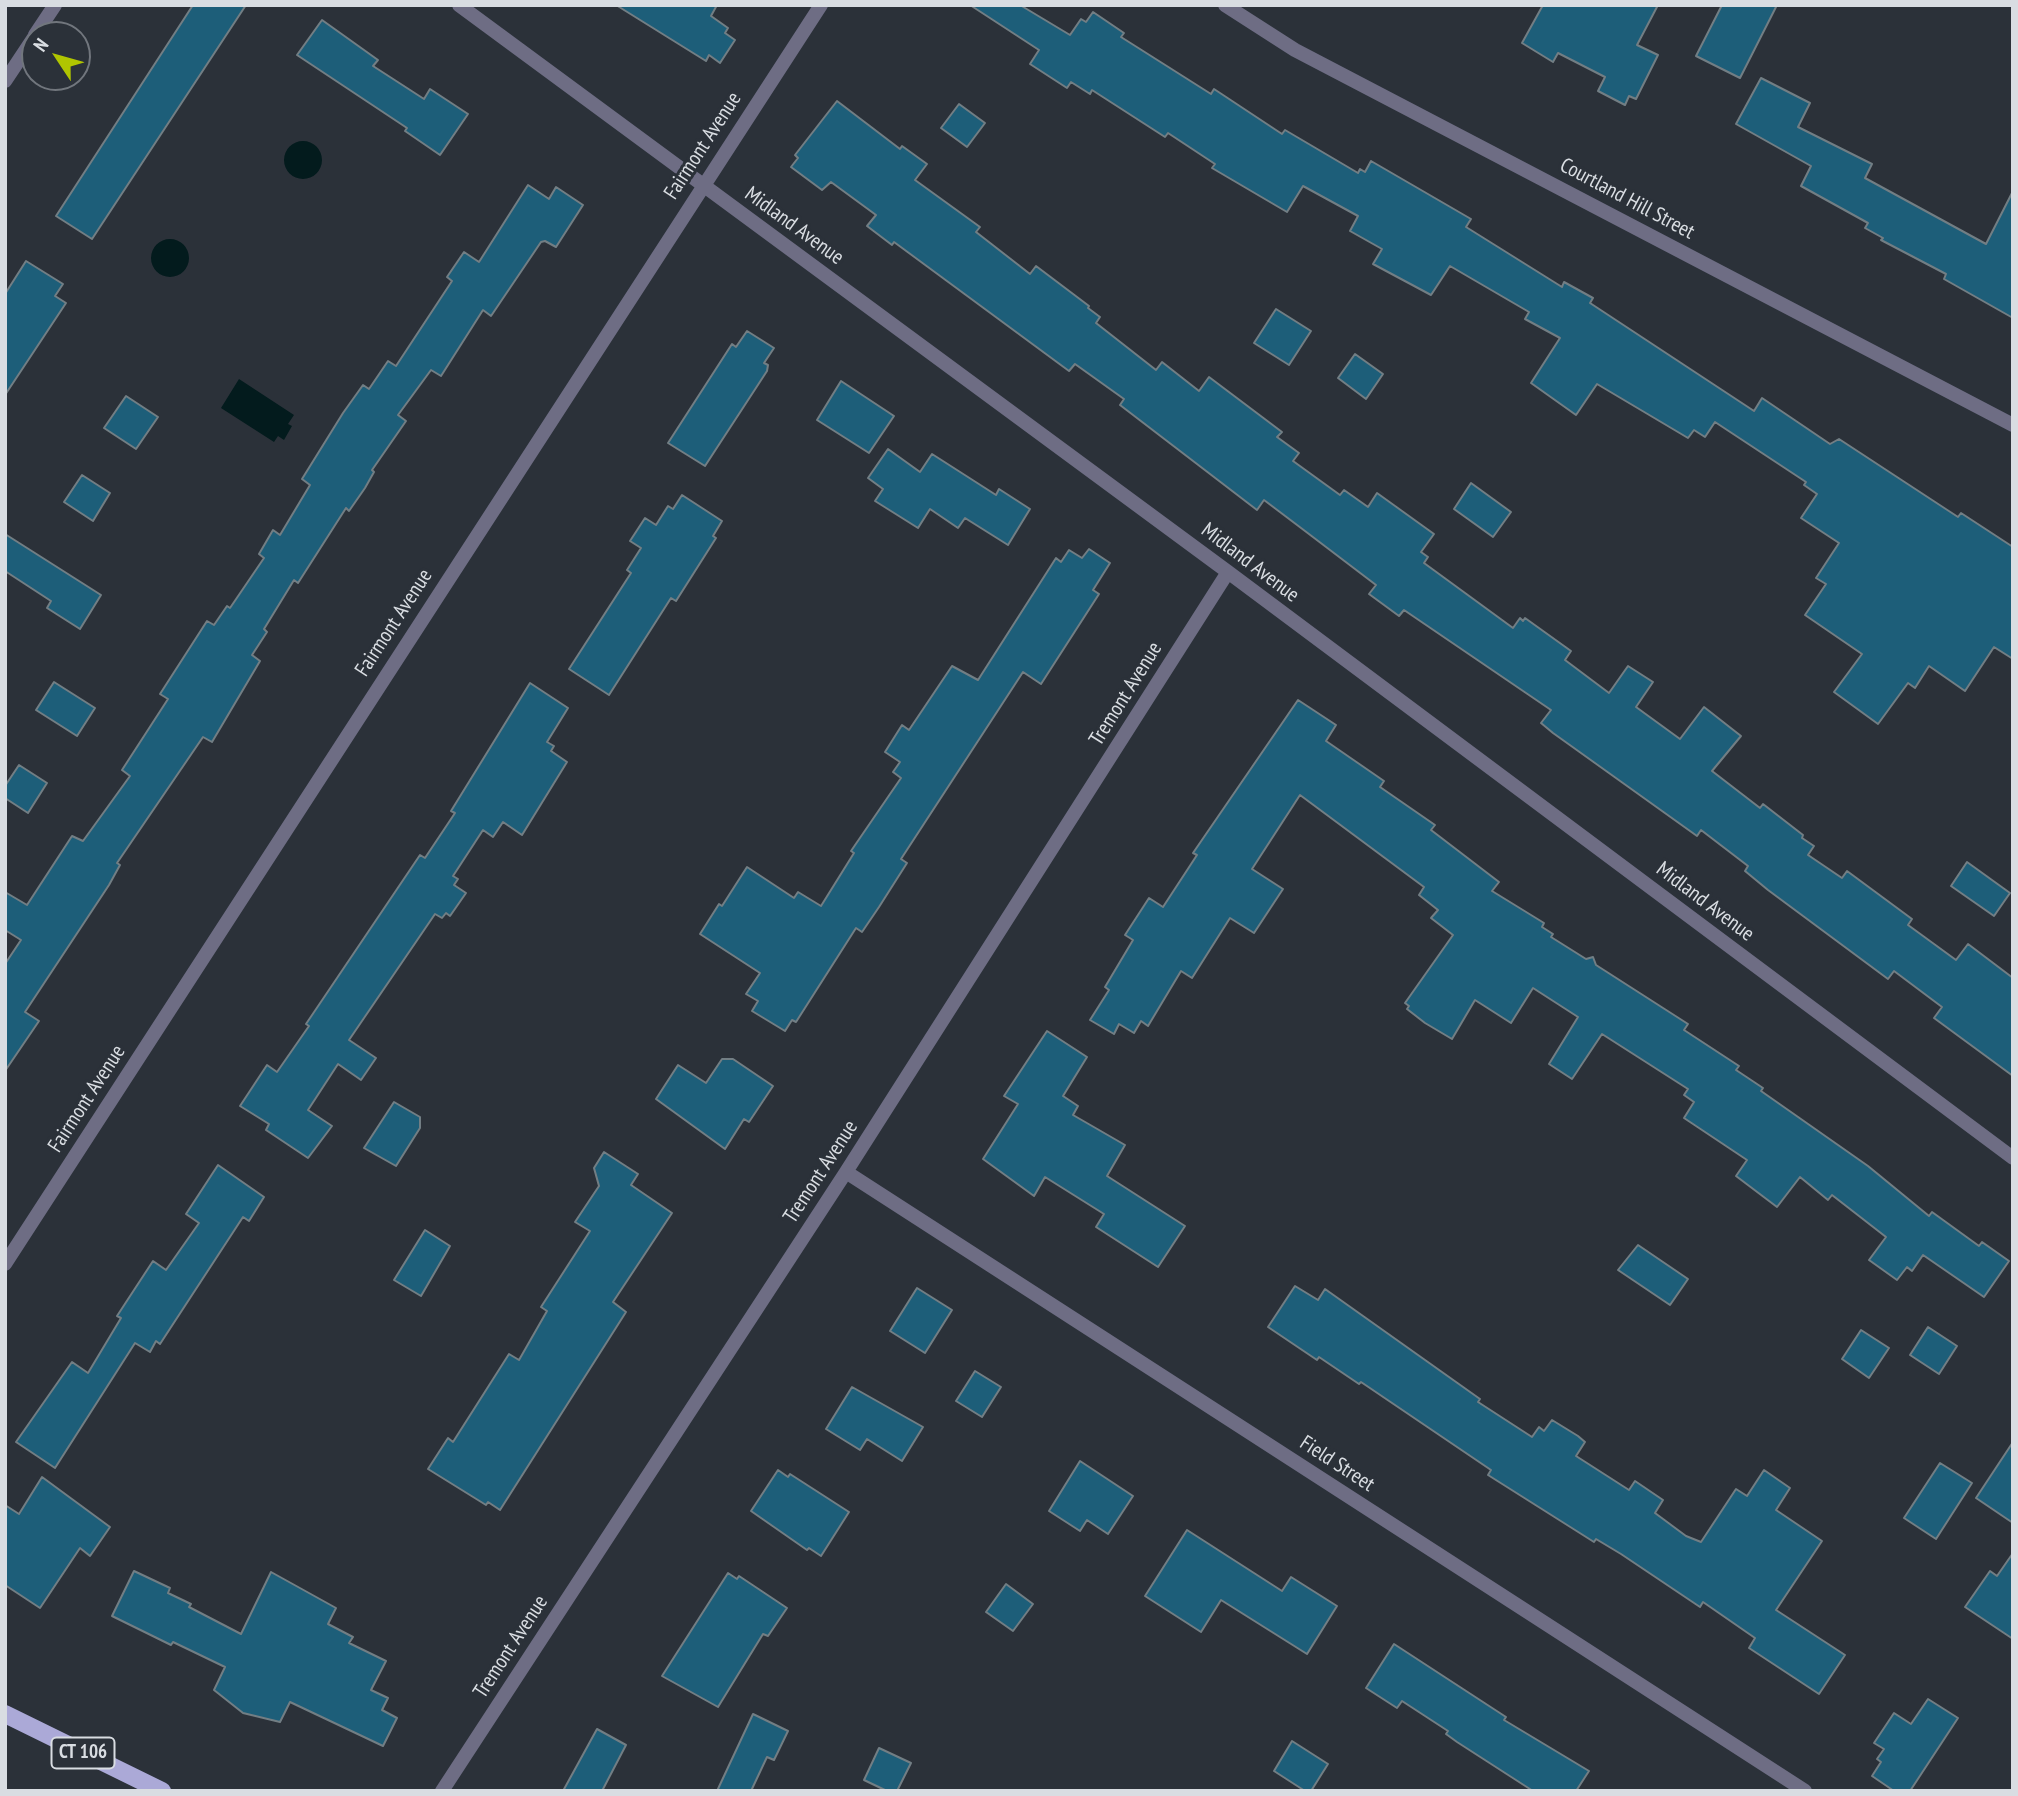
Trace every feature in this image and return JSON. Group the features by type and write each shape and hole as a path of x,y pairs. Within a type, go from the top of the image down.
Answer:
{"main road":[{"name":"CT 106","path":"5,1714 162,1791"}],"street":[{"path":"44,21 55,5"},
{"name":"Midland Avenue","path":"459,5 1228,572 2013,1158"},
{"name":"Fairmont Avenue","path":"5,1264 702,184 821,5"},
{"name":"Courtland Hill Street","path":"1225,5 1295,50 2013,425"},
{"path":"5,81 21,56"},
{"name":"Tremont Avenue","path":"442,1791 846,1172 1228,572"},
{"name":"Field Street","path":"846,1172 1805,1791"}],"shaded area":[{"path":"303,141 316,147 322,160 316,173 303,179 290,173 284,160 290,147"},
{"path":"170,239 184,244 189,258 184,272 170,277 156,272 151,258 156,244"},
{"path":"239,379 294,415 288,424 292,426 284,440 278,436 274,442 221,408"}],"building":[{"path":"193,5 246,5 92,239 56,216"},
{"path":"616,5 717,5 711,16 728,28 725,33 735,40 720,63 709,55 706,61"},
{"path":"970,5 1020,5 1070,35 1081,19 1086,22 1093,12 1124,33 1121,37 1211,94 1214,89 1282,134 1285,130 1358,173 1360,169 1365,172 1371,161 1471,219 1466,227 1562,287 1564,282 1593,298 1590,303 1754,411 1762,398 1830,444 1839,439 1958,517 1961,513 2013,547 2013,659 1994,647 1965,691 1929,666 1915,688 1908,683 1878,724 1834,692 1862,654 1805,615 1826,584 1816,578 1839,543 1801,518 1817,494 1804,485 1806,482 1715,422 1705,437 1694,430 1688,438 1597,384 1576,415 1531,383 1560,338 1525,319 1529,312 1450,266 1431,295 1373,264 1382,249 1350,231 1358,216 1303,186 1287,212 1212,168 1215,164 1168,133 1165,137 1092,90 1090,94 1071,82 1067,88 1030,64 1039,50"},
{"path":"1543,5 1658,5 1637,45 1658,55 1636,99 1629,96 1625,105 1598,91 1605,77 1558,53 1553,62 1522,43"},
{"path":"1722,5 1777,5 1740,78 1696,56"},
{"path":"322,20 378,60 373,66 424,99 430,89 468,114 440,155 405,131 407,128 297,55"},
{"path":"1761,78 1810,103 1798,127 1872,164 1865,178 1986,244 2013,191 2013,318 1944,279 1946,274 1881,240 1883,238 1865,228 1868,223 1801,186 1811,166 1736,124"},
{"path":"837,101 900,149 902,146 927,164 915,180 980,227 976,232 1030,274 1036,266 1089,306 1088,308 1100,317 1096,323 1156,370 1162,362 1199,391 1209,377 1282,432 1277,437 1299,453 1293,461 1340,495 1344,490 1368,507 1377,493 1434,534 1421,552 1428,557 1424,563 1513,628 1520,618 1523,621 1525,618 1571,651 1565,660 1609,693 1628,666 1653,682 1636,707 1680,739 1704,707 1741,736 1712,771 1760,808 1763,804 1803,835 1802,838 1814,846 1808,855 1842,878 1847,871 1912,919 1908,925 1956,960 1968,944 2013,978 2013,1076 1934,1018 1942,1007 1894,971 1888,979 1768,890 1745,871 1748,866 1701,830 1697,836 1553,733 1541,723 1551,710 1404,610 1399,616 1369,594 1376,585 1264,500 1257,510 1120,405 1124,399 1075,364 1069,371 894,242 892,245 867,226 876,215 831,182 822,190 791,167 798,158 795,155"},
{"path":"959,104 985,123 967,147 941,128"},
{"path":"528,185 549,199 556,187 583,205 556,247 545,241 541,242 491,316 483,310 441,376 431,370 398,415 406,421 372,470 374,472 365,488 349,511 346,508 298,583 294,580 264,629 267,632 252,655 260,661 212,742 203,737 117,863 120,865 109,885 25,1012 39,1021 5,1071 5,964 21,940 5,930 5,892 27,905 72,836 83,841 130,776 122,770 168,699 160,694 207,621 214,625 227,606 230,608 264,558 259,554 273,530 280,535 310,485 302,479 343,413 363,385 369,389 388,361 396,366 452,281 447,277 464,252 479,262"},
{"path":"26,261 63,284 55,296 66,303 5,395 5,294"},
{"path":"1276,309 1311,331 1289,365 1254,343"},
{"path":"747,331 774,348 764,363 768,365 767,371 705,466 668,443 732,344 736,347"},
{"path":"1355,354 1383,374 1366,399 1338,378"},
{"path":"841,381 894,416 869,453 817,420"},
{"path":"126,396 158,417 136,449 104,428"},
{"path":"888,449 920,472 932,454 996,495 999,489 1030,509 1008,545 965,518 958,528 930,509 918,528 875,501 883,489 868,478"},
{"path":"82,475 110,493 93,521 64,502"},
{"path":"1471,483 1511,512 1493,537 1454,509"},
{"path":"682,495 722,521 713,536 716,538 676,601 671,598 609,695 569,669 631,573 627,570 641,548 630,541 645,518 656,525 668,506 673,509"},
{"path":"5,534 101,595 80,629 47,608 51,601 5,571"},
{"path":"1089,549 1110,563 1093,590 1099,594 1041,684 1023,672 901,859 907,863 862,932 856,928 796,1022 792,1020 785,1031 752,1011 758,1001 746,994 760,973 700,934 719,904 722,906 747,867 794,898 798,892 821,906 854,853 851,851 901,778 893,772 900,762 885,752 902,725 909,730 952,666 978,680 1056,558 1061,562 1069,550 1082,558"},
{"path":"54,682 95,708 77,736 36,710"},
{"path":"530,683 568,708 547,742 554,746 551,751 567,762 522,835 503,822 493,837 483,830 453,876 458,879 454,885 466,893 450,916 446,913 442,918 435,914 349,1040 376,1058 361,1080 338,1064 308,1110 332,1126 308,1158 266,1130 269,1124 240,1106 267,1065 277,1072 309,1026 306,1024 420,855 425,858 455,813 451,811"},
{"path":"1298,700 1336,725 1326,741 1384,781 1380,787 1435,825 1431,830 1499,882 1492,891 1544,923 1542,927 1553,934 1551,937 1586,959 1593,957 1596,965 1688,1024 1684,1030 1739,1066 1736,1070 1763,1088 1761,1091 1868,1166 1929,1216 1932,1212 1979,1246 1982,1242 2009,1261 1984,1297 1923,1255 1912,1271 1907,1267 1897,1280 1869,1260 1886,1237 1832,1195 1828,1200 1800,1177 1777,1207 1736,1176 1747,1160 1684,1118 1694,1102 1684,1095 1688,1089 1602,1034 1572,1079 1549,1064 1578,1017 1533,988 1511,1023 1475,1000 1452,1039 1425,1023 1407,1009 1409,1006 1405,1003 1453,935 1431,918 1438,910 1419,895 1424,887 1300,795 1252,869 1283,889 1254,933 1230,918 1192,978 1181,971 1148,1026 1141,1021 1134,1033 1119,1024 1114,1034 1090,1020 1109,990 1105,987 1133,940 1125,935 1149,898 1163,907 1197,855 1193,853"},
{"path":"19,765 47,783 28,813 5,798 5,786"},
{"path":"1967,862 2010,893 1994,916 1951,886"},
{"path":"1047,1031 1087,1057 1063,1096 1078,1106 1073,1115 1125,1145 1107,1176 1185,1226 1158,1267 1096,1227 1104,1214 1045,1177 1034,1196 983,1159 1018,1104 1004,1096"},
{"path":"722,1059 733,1059 773,1086 749,1122 744,1119 725,1149 656,1099 678,1065 706,1083"},
{"path":"394,1102 420,1117 420,1128 396,1166 364,1148"},
{"path":"604,1152 638,1174 631,1185 672,1213 613,1302 626,1312 500,1510 488,1502 486,1505 428,1469 448,1438 453,1442 509,1354 519,1360 547,1311 541,1307 590,1231 575,1222 599,1186 594,1168"},
{"path":"218,1165 264,1197 249,1221 243,1217 160,1344 156,1341 150,1352 135,1343 55,1468 16,1442 72,1362 88,1373 121,1318 117,1316 153,1261 166,1270 199,1223 186,1214"},
{"path":"425,1230 450,1246 421,1296 394,1280"},
{"path":"1638,1245 1688,1279 1670,1305 1618,1270"},
{"path":"1295,1286 1318,1300 1325,1289 1480,1399 1478,1402 1532,1437 1539,1427 1544,1431 1552,1420 1578,1436 1585,1442 1576,1456 1629,1490 1635,1481 1663,1500 1655,1513 1686,1536 1701,1542 1736,1489 1747,1496 1764,1470 1790,1488 1776,1510 1822,1541 1776,1610 1845,1655 1819,1694 1749,1648 1755,1638 1703,1602 1700,1607 1621,1554 1596,1539 1594,1542 1488,1475 1491,1470 1361,1382 1359,1384 1319,1357 1317,1360 1268,1327"},
{"path":"917,1288 952,1310 925,1353 890,1331"},
{"path":"1928,1327 1957,1346 1939,1374 1910,1355"},
{"path":"1861,1330 1889,1348 1869,1378 1842,1359"},
{"path":"975,1371 1001,1387 982,1417 956,1401"},
{"path":"852,1387 923,1427 902,1461 867,1439 860,1450 826,1429"},
{"path":"2013,1442 2013,1523 1976,1498"},
{"path":"1080,1461 1133,1496 1108,1534 1087,1520 1080,1531 1049,1511"},
{"path":"1940,1463 1972,1483 1936,1539 1904,1518"},
{"path":"778,1470 788,1477 790,1474 849,1512 821,1556 809,1548 807,1550 751,1511"},
{"path":"42,1477 110,1527 90,1556 80,1548 40,1608 5,1585 5,1505 19,1514"},
{"path":"1187,1530 1282,1591 1291,1577 1337,1606 1307,1654 1221,1600 1201,1632 1145,1596"},
{"path":"2013,1553 2013,1639 1965,1607 1990,1571 1997,1576"},
{"path":"134,1571 170,1588 168,1593 191,1604 189,1607 241,1634 271,1572 336,1608 328,1624 353,1637 349,1643 386,1661 371,1690 388,1698 382,1710 397,1718 383,1746 290,1702 280,1722 243,1713 214,1690 225,1667 173,1642 171,1645 112,1616"},
{"path":"728,1573 737,1579 739,1576 787,1608 768,1636 763,1634 718,1707 662,1676"},
{"path":"1006,1584 1033,1604 1013,1631 986,1612"},
{"path":"1394,1644 1506,1717 1504,1720 1589,1771 1576,1791 1533,1791 1457,1742 1446,1734 1448,1731 1402,1701 1397,1708 1366,1688"},
{"path":"1928,1699 1958,1718 1910,1791 1894,1791 1872,1776 1881,1762 1877,1759 1884,1749 1874,1743 1894,1713 1911,1724"},
{"path":"753,1714 788,1731 774,1760 767,1757 751,1791 717,1791"},
{"path":"597,1729 626,1745 602,1791 563,1791"},
{"path":"1292,1741 1328,1764 1311,1791 1305,1791 1274,1771"},
{"path":"879,1748 911,1763 897,1791 887,1791 864,1780"}]}
